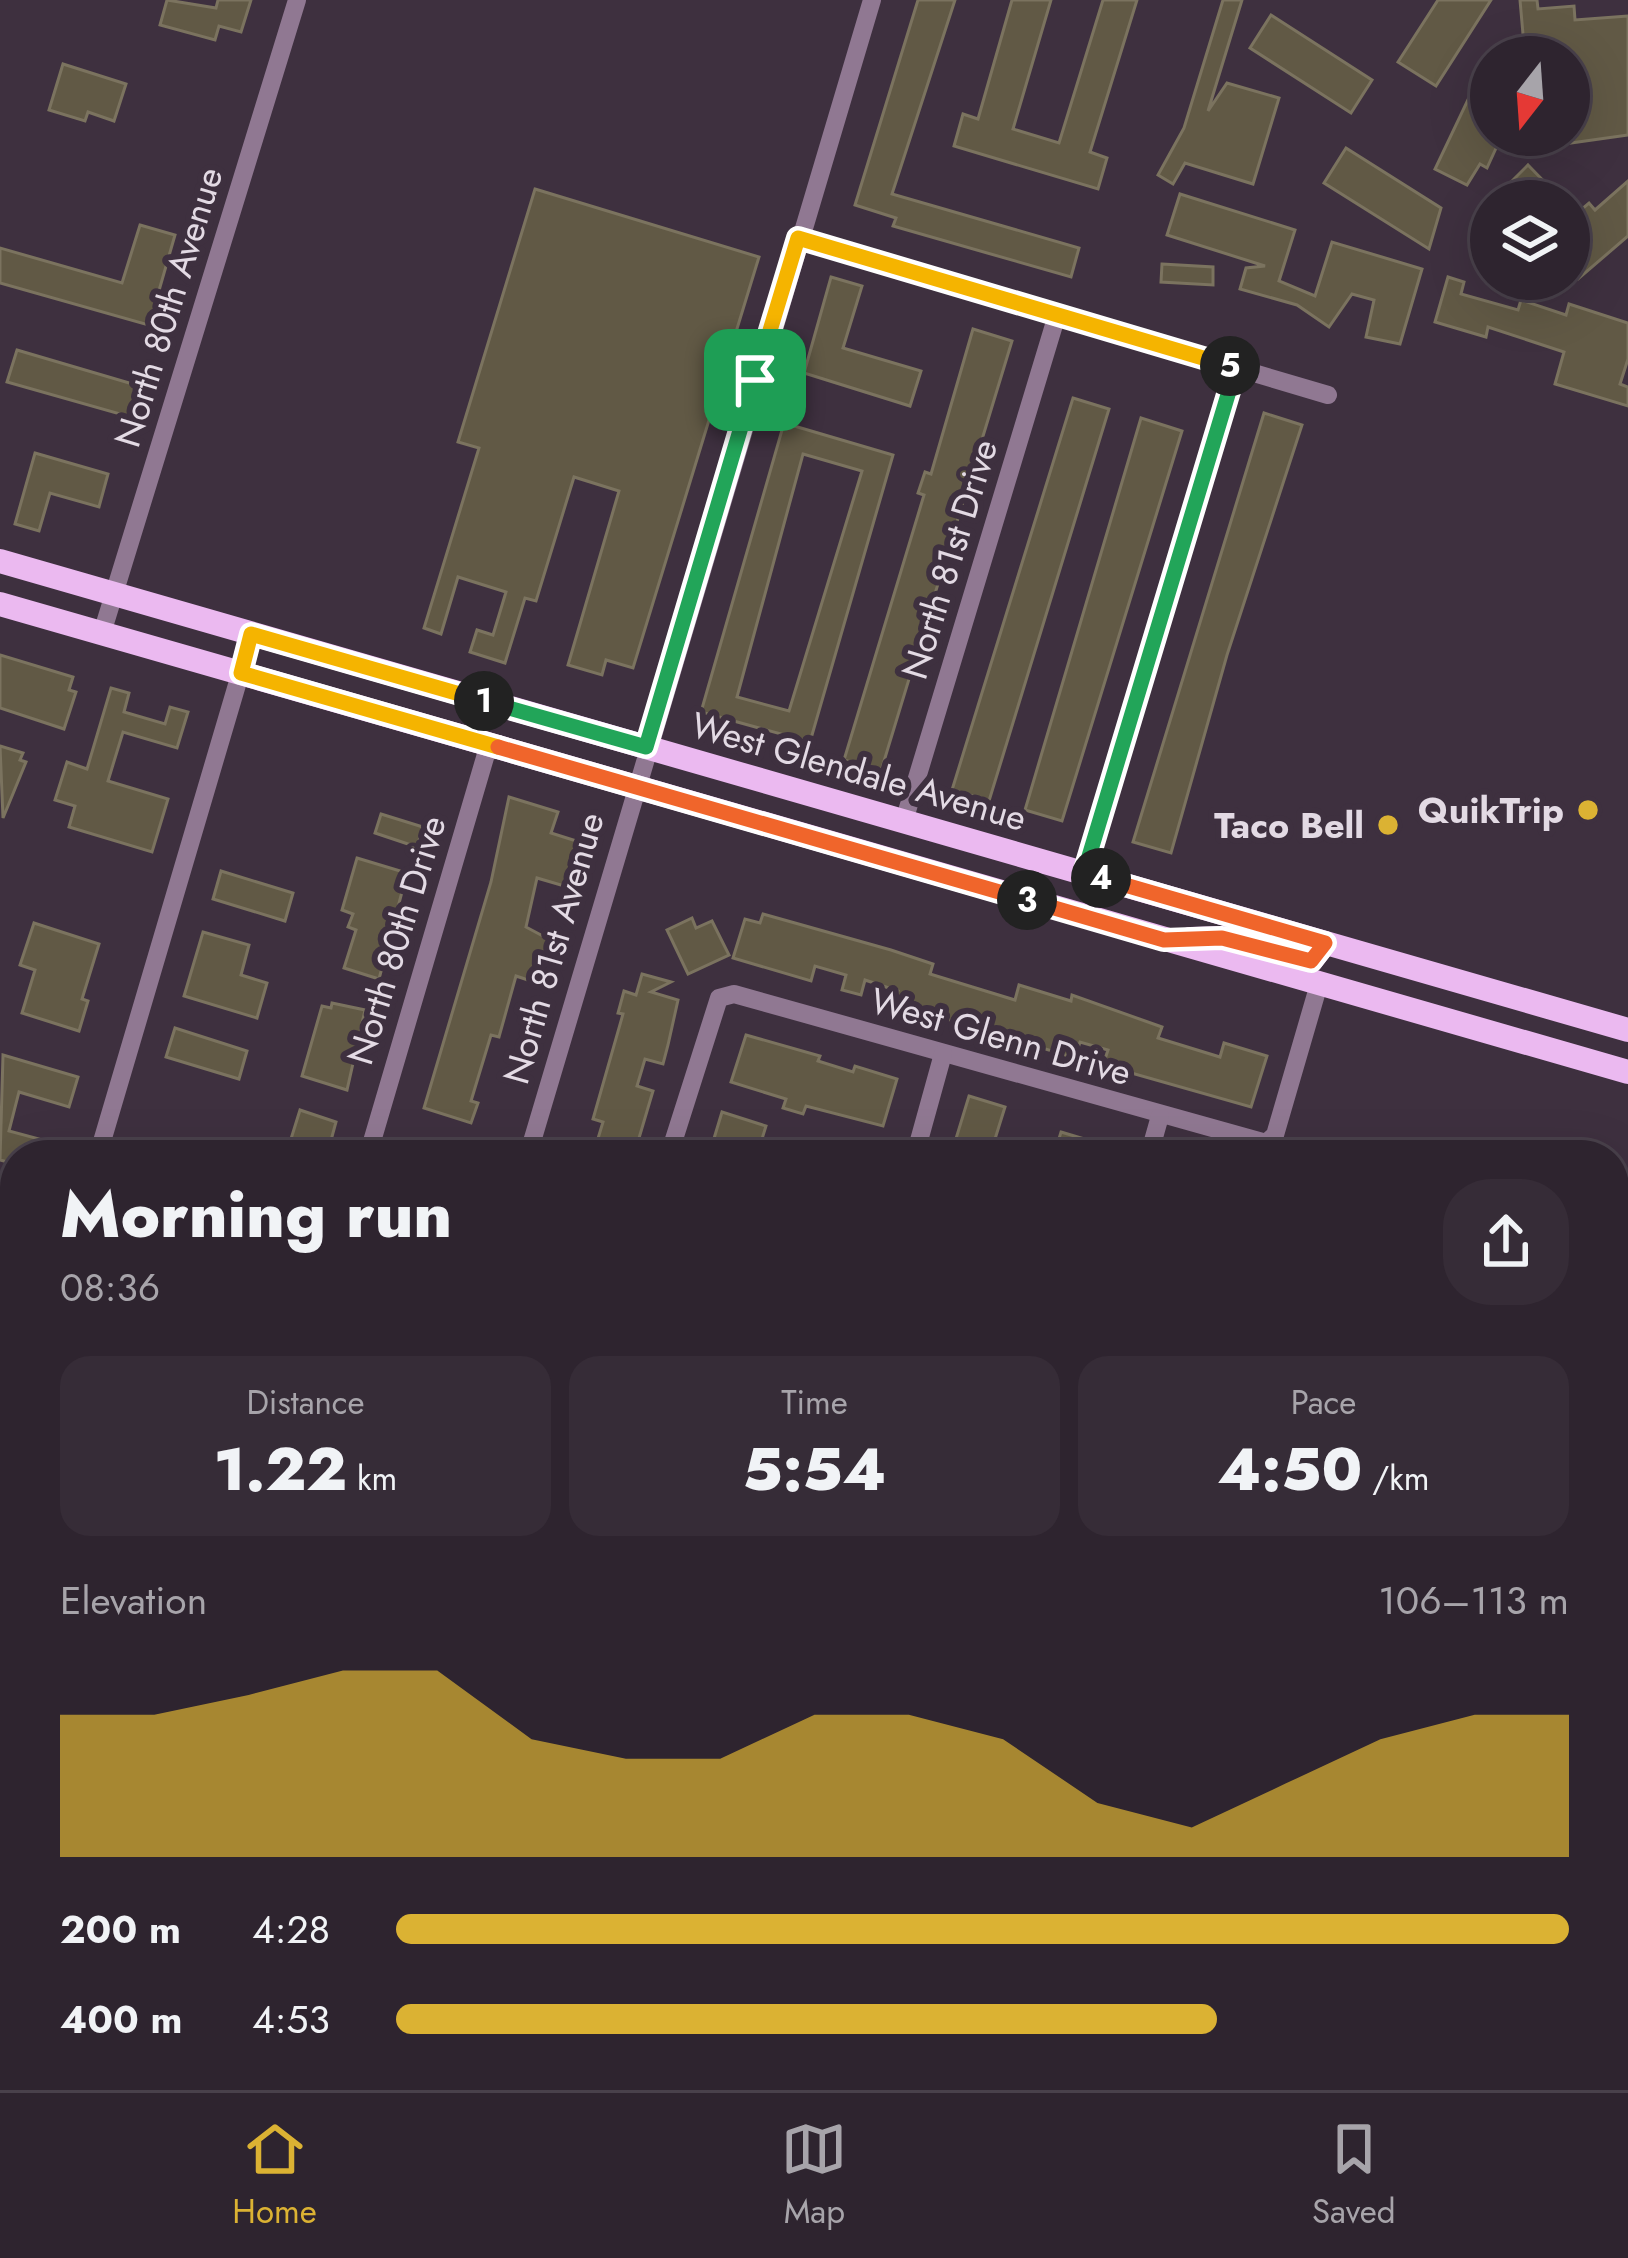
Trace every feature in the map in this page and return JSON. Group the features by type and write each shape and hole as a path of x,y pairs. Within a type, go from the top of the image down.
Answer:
{"main road":[{"name":"West Glendale Avenue","path":"0,561 1628,1030"},
{"path":"0,604 1628,1072"},
{"path":"1164,940 1222,938 1311,961 1325,943"}],"street":[{"name":"North 80th Avenue","path":"102,633 297,0"},
{"name":"North 81st Avenue","path":"532,1140 591,950 633,787 872,0"},
{"path":"798,238 1328,395"},
{"name":"North 81st Drive","path":"904,821 1058,315"},
{"path":"1084,873 1236,368"},
{"path":"102,1140 251,634"},
{"name":"North 80th Drive","path":"372,1140 489,744"},
{"name":"West Glenn Drive","path":"1269,1140 1275,1135 1319,984"},
{"name":"West Glenn Drive","path":"674,1140 719,998 734,994 1254,1140"},
{"path":"919,1140 943,1054"},
{"path":"1153,1140 1160,1116"}],"building":[{"path":"167,0 216,8 218,0 251,0 241,32 219,26 215,40 160,25"},
{"path":"918,0 955,0 892,194 1079,248 1071,277 893,226 896,218 855,205"},
{"path":"1012,0 1051,0 1013,129 1059,143 1103,0 1137,0 1090,152 1107,158 1098,189 954,146 963,114 978,119"},
{"path":"1223,0 1242,0 1208,111 1227,83 1279,98 1253,184 1185,163 1173,184 1158,175 1184,128"},
{"path":"1438,0 1491,0 1436,86 1398,62"},
{"path":"1520,0 1537,0 1538,9 1574,6 1575,20 1628,16 1628,135 1590,140 1590,36 1523,36"},
{"path":"1271,15 1372,80 1351,113 1250,48"},
{"path":"63,64 126,84 114,121 88,112 85,121 49,110"},
{"path":"1470,95 1470,156 1492,156 1487,168 1480,164 1467,185 1435,169"},
{"path":"1346,148 1441,208 1429,249 1324,183"},
{"path":"1528,165 1543,180 1513,180"},
{"path":"1628,181 1628,236 1590,269 1590,204 1595,210"},
{"path":"535,189 759,257 633,668 606,660 602,675 568,665 619,491 574,477 536,601 525,598 505,663 470,652 477,630 493,635 506,592 458,577 441,634 424,628 479,448 458,442"},
{"path":"1180,194 1295,230 1279,281 1315,296 1332,242 1422,269 1400,344 1366,337 1374,300 1352,294 1329,327 1297,305 1240,289 1246,268 1265,266 1167,235"},
{"path":"140,225 175,235 158,294 168,297 159,328 0,283 0,248 122,283"},
{"path":"1162,264 1213,267 1213,285 1161,282"},
{"path":"831,277 862,286 843,348 921,371 910,406 804,373"},
{"path":"1448,277 1464,282 1461,294 1470,300 1518,310 1521,300 1566,315 1569,304 1628,323 1628,359 1620,384 1628,387 1628,406 1555,384 1564,352 1488,327 1486,337 1435,322"},
{"path":"973,329 1012,341 881,771 844,760 924,495 918,493 925,472 931,474"},
{"path":"17,350 143,387 134,418 7,382"},
{"path":"1073,398 1109,409 989,801 952,790"},
{"path":"1264,413 1302,425 1227,655 1171,853 1133,842"},
{"path":"1141,418 1182,431 1062,821 1025,810"},
{"path":"784,423 893,455 810,742 701,712","holes":["803,454 862,471 789,711 737,697"]},
{"path":"35,453 108,474 99,507 50,493 39,531 15,524"},
{"path":"0,655 73,677 69,690 76,692 64,729 0,708"},
{"path":"111,688 129,693 124,712 165,724 170,707 188,712 177,748 123,732 108,781 168,799 152,852 69,827 75,806 55,800 67,762 87,769"},
{"path":"0,746 23,753 20,760 26,762 3,818"},
{"path":"509,797 558,812 551,833 589,845 571,888 537,878 526,927 556,943 553,957 546,955 537,983 516,976 499,1037 491,1035 471,1101 478,1103 471,1123 424,1108 491,882"},
{"path":"381,814 423,827 417,847 375,833"},
{"path":"357,858 407,873 379,979 344,968 356,930 348,927 353,914 342,910"},
{"path":"221,871 293,893 285,921 213,899"},
{"path":"763,914 933,964 930,974 1015,1000 1019,985 1071,1001 1072,995 1162,1027 1158,1038 1220,1057 1224,1043 1267,1056 1251,1107 1103,1065 1108,1050 1080,1042 1075,1058 894,1003 898,991 865,980 861,995 842,990 846,975 815,966 811,981 733,958 745,919 760,923"},
{"path":"692,918 696,928 712,921 729,955 688,974 667,930"},
{"path":"34,923 99,944 82,999 88,1001 79,1031 22,1013 35,970 20,965"},
{"path":"203,932 249,945 241,975 267,983 257,1018 184,996"},
{"path":"642,974 671,982 651,992 678,1000 663,1064 645,1059 637,1086 653,1091 638,1140 598,1140 603,1122 593,1119 623,1014 618,1013 624,991 636,995"},
{"path":"332,1003 365,1010 347,1090 302,1076 322,1006 331,1008"},
{"path":"175,1028 247,1051 239,1079 166,1057"},
{"path":"746,1035 820,1056 818,1061 853,1072 855,1066 897,1079 883,1126 806,1106 803,1114 783,1108 786,1099 731,1082"},
{"path":"3,1055 78,1077 69,1107 19,1092 9,1131 43,1140 1,1140"},
{"path":"969,1096 1005,1107 995,1140 956,1140"},
{"path":"300,1110 336,1122 331,1140 291,1140"},
{"path":"722,1112 766,1126 762,1140 714,1140"},
{"path":"1061,1132 1088,1140 1059,1140"}],"place":[{"name":"QuikTrip","path":"1588,810"},
{"name":"Taco Bell","path":"1388,825"}],"route":[{"path":"798,238 1236,368 1084,873 1325,943 1316,958 1303,960 1222,938 1164,940 241,673 251,634 646,747 755,380 798,238"}]}
